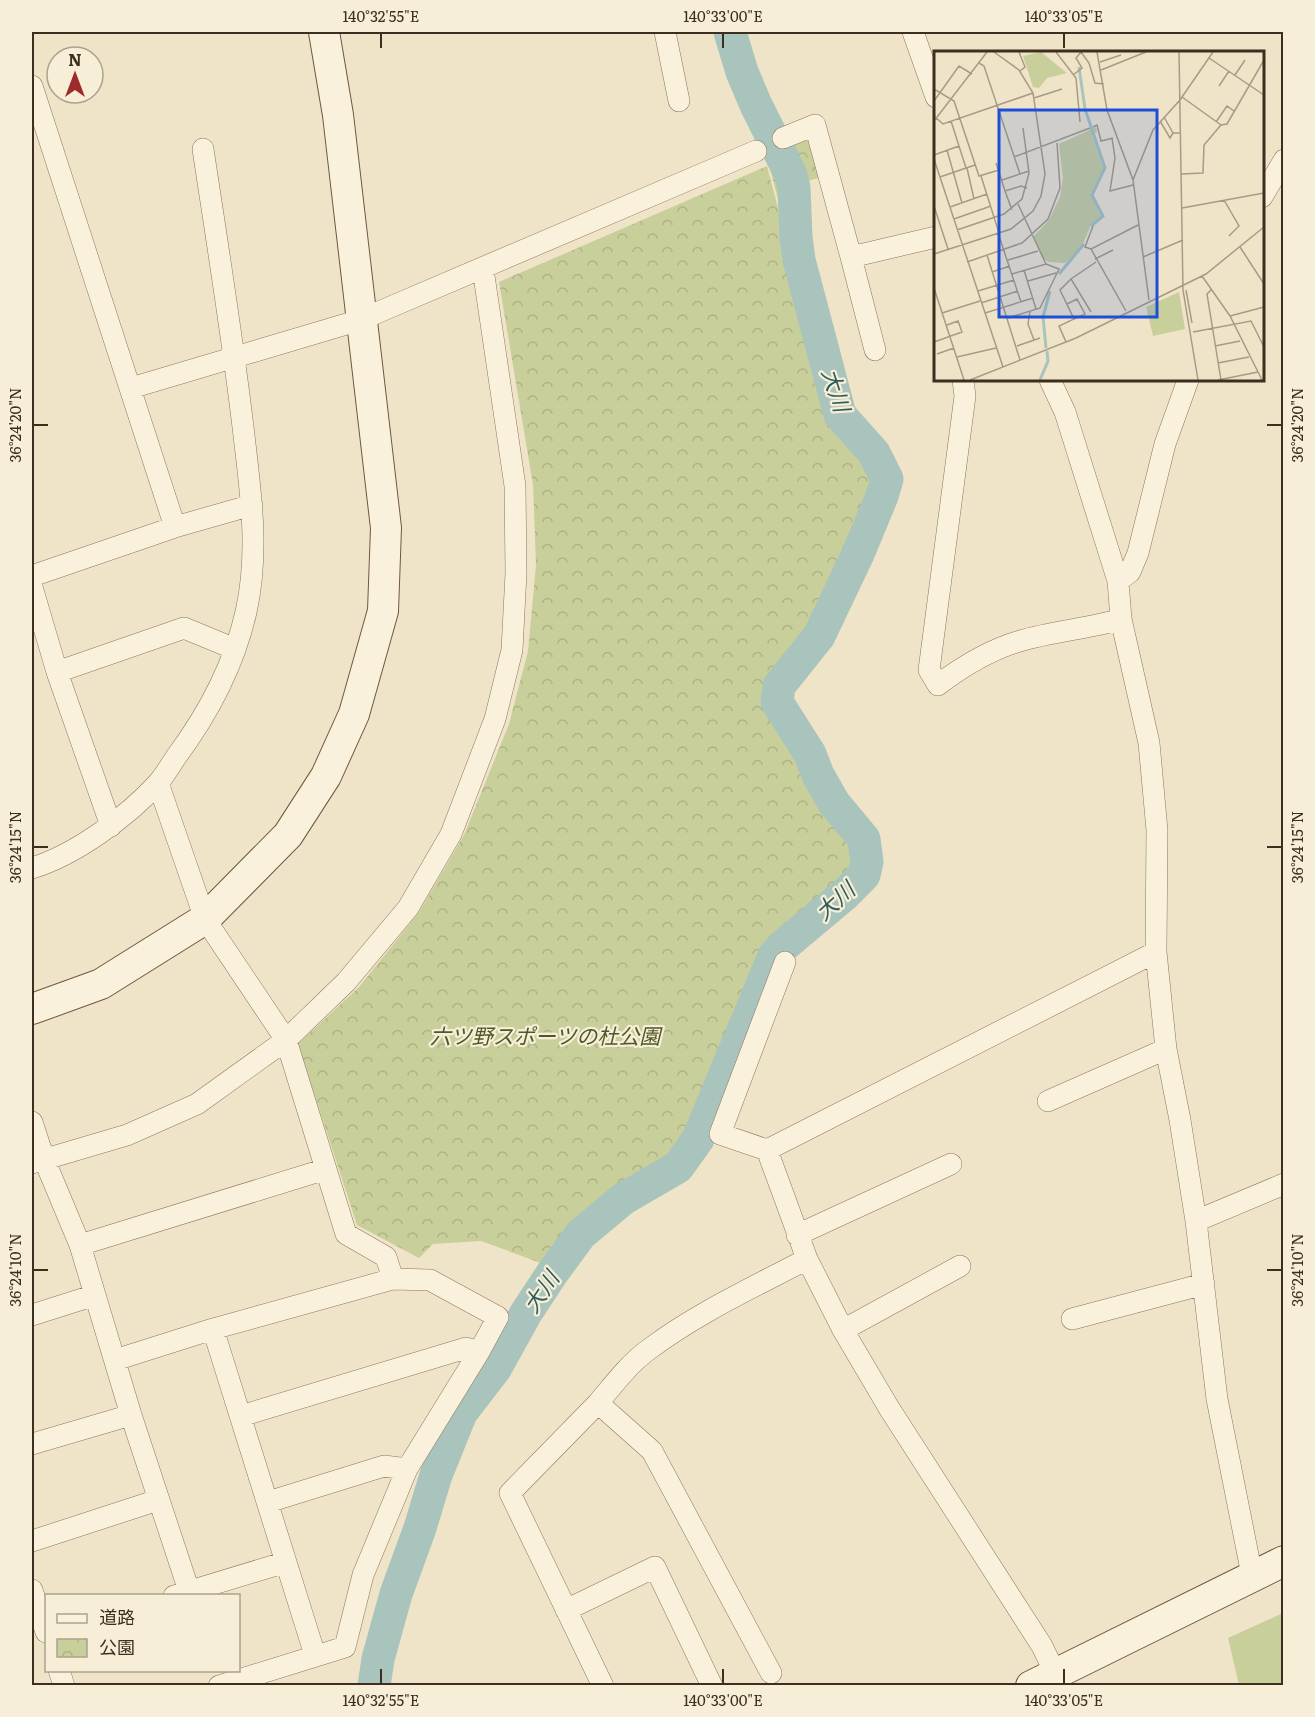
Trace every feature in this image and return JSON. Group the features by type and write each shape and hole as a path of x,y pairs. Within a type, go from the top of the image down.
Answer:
{"street":[{"path":"32,1009 101,984 205,919 288,835 326,776 354,714 383,611 386,528 360,320 338,115 324,32"},
{"path":"665,32 679,101"},
{"path":"913,32 934,91"},
{"path":"32,86 175,527"},
{"path":"783,138 815,125 875,350"},
{"path":"32,868 48,863 111,826 158,783 193,734 222,683 247,611 253,565 254,521 234,358 203,149"},
{"path":"131,388 360,320 756,151"},
{"path":"1264,195 1284,160"},
{"path":"851,257 934,237"},
{"path":"38,1161 127,1135 197,1104 286,1040 346,982 408,908 451,834 495,719 512,650 516,573 515,486 483,269"},
{"path":"963,381 965,396 929,670 938,685 970,661 1020,641 1121,619"},
{"path":"1050,381 1065,412 1118,581 1121,619 1149,743 1157,830 1156,952 1166,1049 1196,1221 1217,1399 1252,1575"},
{"path":"1118,581 1130,572 1137,554 1165,444 1188,381"},
{"path":"32,576 175,527 252,505"},
{"path":"32,587 57,672 111,826"},
{"path":"57,672 184,628 235,649"},
{"path":"158,783 205,919 286,1040 346,1234 386,1257 393,1279"},
{"path":"785,962 720,1134 767,1150 1156,952"},
{"path":"1048,1101 1166,1049"},
{"path":"32,1122 38,1161 80,1245 158,1500 182,1593 286,1562"},
{"path":"767,1150 807,1259 843,1330 889,1408 1042,1646 1043,1679 1284,1561"},
{"path":"797,1235 951,1164"},
{"path":"80,1245 326,1169"},
{"path":"1196,1221 1284,1184"},
{"path":"603,1686 510,1493 598,1403 626,1370 648,1350 705,1313 807,1259"},
{"path":"843,1330 960,1266"},
{"path":"115,1360 213,1329 393,1279 430,1280 498,1317 407,1469 363,1575 345,1647 315,1655 263,1679 219,1686"},
{"path":"1072,1319 1204,1284"},
{"path":"32,1315 95,1295"},
{"path":"213,1329 315,1655"},
{"path":"241,1416 466,1348 479,1352"},
{"path":"598,1403 652,1451 771,1673"},
{"path":"32,1444 131,1414"},
{"path":"268,1502 384,1466 407,1469"},
{"path":"32,1541 158,1500"},
{"path":"566,1610 656,1567 712,1686"},
{"path":"32,1590 45,1629"}],"green space":[{"path":"808,140 819,178 788,186 779,203 766,154"},
{"name":"六ツ野スポーツの杜公園","path":"767,166 833,417 874,468 879,486 874,505 850,561 822,619 779,677 772,696 775,710 802,752 825,798 861,843 864,860 860,874 771,954 696,1136 675,1164 621,1197 578,1233 552,1267 481,1241 433,1244 419,1258 357,1225 298,1044 359,987 419,912 464,835 509,724 528,651 536,565 533,485 499,282"},
{"path":"1283,1613 1283,1685 1239,1685 1228,1638"}],"waterway":[{"name":"大川","path":"374,1686 378,1659 396,1594 436,1475 461,1413 495,1369 526,1313 581,1234 623,1199 678,1167 698,1139 774,956 864,875 867,862 864,839 834,803 818,775 810,754 777,702 779,686 819,636 858,554 887,479 874,453 840,415 799,260 791,175 756,105 742,72 730,32"}]}
